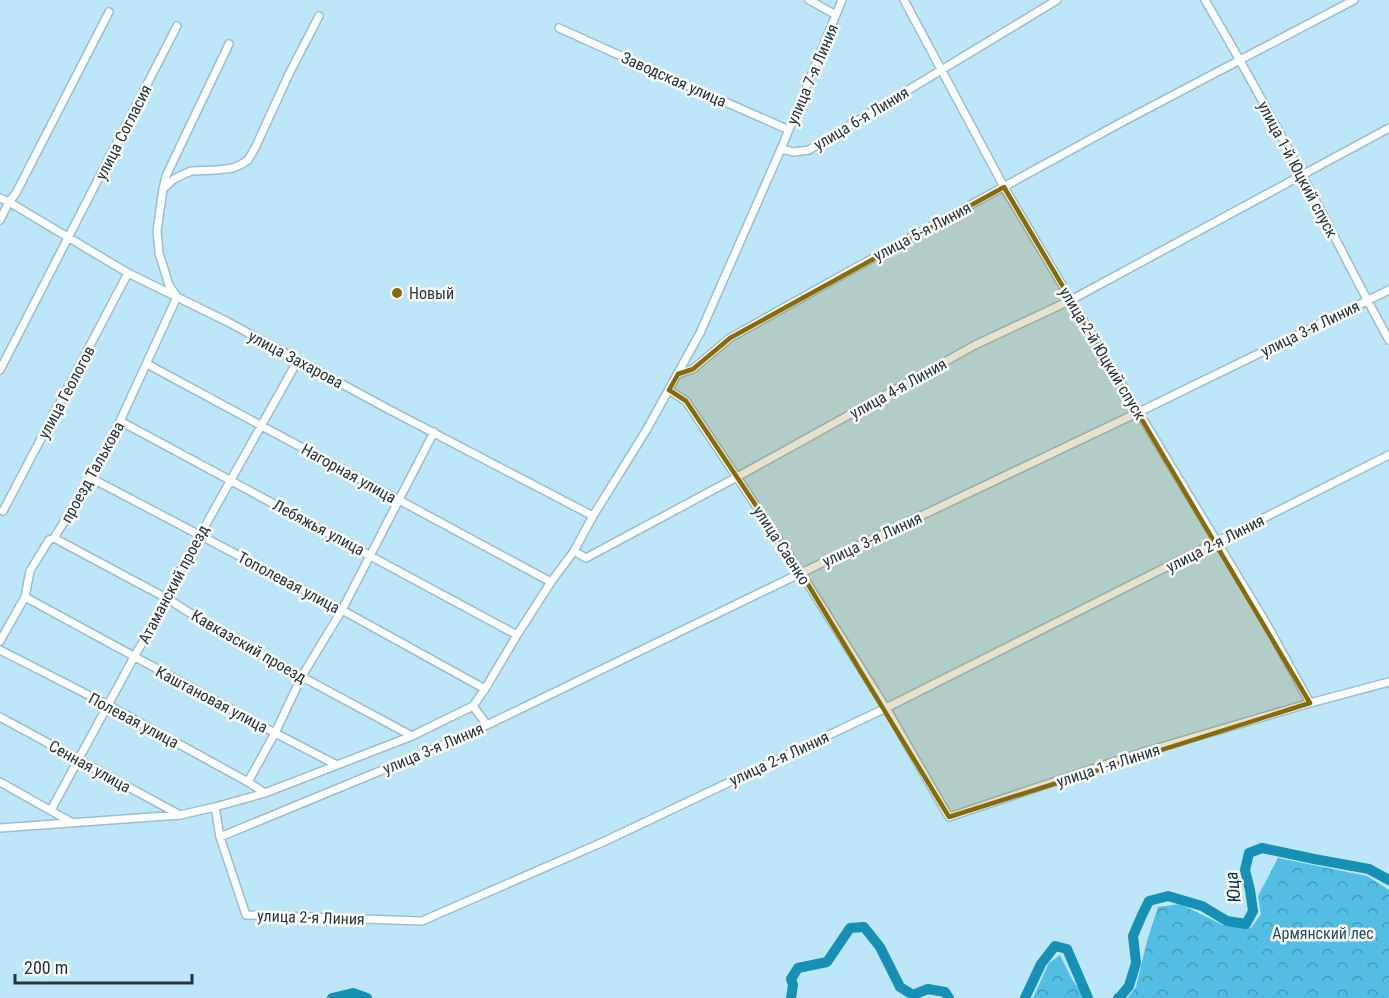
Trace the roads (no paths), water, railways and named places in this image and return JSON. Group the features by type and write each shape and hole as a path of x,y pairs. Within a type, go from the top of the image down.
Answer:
{"street":[{"path":"809,0 836,15"},
{"name":"улица 7-я Линия","path":"781,149 842,0"},
{"name":"улица 2-й Юцкий спуск","path":"904,0 1004,187 1266,623 1310,703"},
{"name":"улица 6-я Линия","path":"781,149 794,153 809,150 1057,0"},
{"name":"улица 1-й Юцкий спуск","path":"1205,0 1389,339"},
{"name":"улица 5-я Линия","path":"678,374 693,369 730,338 855,268 1239,59 1354,0"},
{"path":"0,220 109,12"},
{"path":"163,189 174,179 192,171 217,171 233,168 248,160 319,16"},
{"name":"улица Согласия","path":"0,370 177,26"},
{"name":"Заводская улица","path":"559,28 789,130"},
{"path":"177,297 169,285 159,253 157,231 163,189 166,177 229,44"},
{"name":"улица 4-я Линия","path":"574,550 586,558 975,345 1071,300 1389,128"},
{"path":"487,725 472,706 574,550 678,374 700,333 781,149"},
{"name":"улица Захарова","path":"0,198 128,273 228,322 593,516"},
{"name":"улица Геологов","path":"3,511 128,273"},
{"name":"улица 3-я Линия","path":"220,837 487,725 1389,290"},
{"name":"проезд Талькова","path":"0,641 25,597 30,571 50,540 54,538 91,478 177,297"},
{"name":"Атаманский проезд","path":"51,810 168,599 200,534 298,360"},
{"name":"Нагорная улица","path":"147,364 551,582"},
{"name":"улица Саенко","path":"669,390 686,401 801,573 886,708"},
{"name":"Лебяжья улица","path":"120,421 517,635"},
{"path":"248,782 275,733 302,676 342,610 434,432"},
{"name":"улица 2-я Линия","path":"215,807 220,837 246,915 422,921 603,842 886,708 1389,455"},
{"name":"Тополевая улица","path":"91,478 342,610 485,689"},
{"name":"Кавказский проезд","path":"54,538 168,599 226,636 412,736"},
{"name":"Каштановая улица","path":"25,597 337,765"},
{"name":"Полевая улица","path":"0,650 108,705 266,793"},
{"name":"улица 1-я Линия","path":"886,708 949,817 1134,756 1310,703 1389,682"},
{"name":"улица 3-я Линия","path":"0,828 180,815 215,807 266,793 412,736 472,706"},
{"name":"Сенная улица","path":"0,717 180,815"},
{"path":"0,782 72,822"}],"waterway":[{"name":"Юца","path":"1118,998 1129,986 1136,963 1133,936 1149,901 1168,896 1202,906 1227,921 1246,924 1253,911 1245,870 1249,853 1262,848 1369,869 1389,880"},
{"name":"Юца","path":"791,998 793,985 791,979 798,968 827,962 850,928 864,927 880,947 900,987 913,995 928,989 945,992 949,998"},
{"name":"Юца","path":"1025,998 1041,964 1055,946 1067,949 1088,998"},
{"name":"Юца","path":"332,998 353,993 367,998"}],"place":[{"name":"Новый","path":"397,293"}],"park label":[{"name":"Армянский лес","path":"1323,933"}]}
